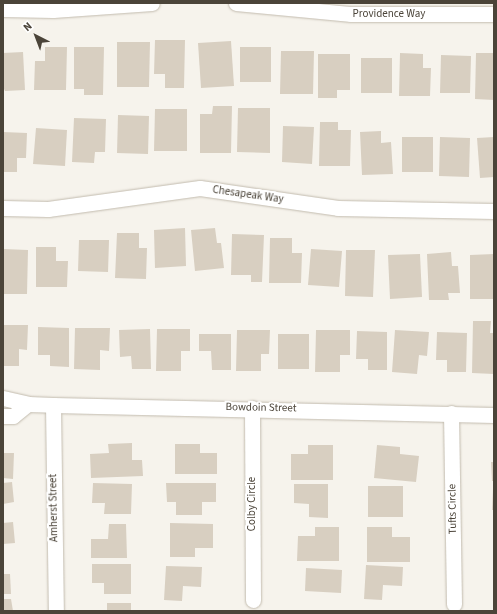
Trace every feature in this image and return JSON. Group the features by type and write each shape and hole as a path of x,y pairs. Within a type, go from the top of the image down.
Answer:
{"street":[{"path":"3,9 53,10 152,3"},
{"name":"Providence Way","path":"236,3 351,14 494,14"},
{"name":"Chesapeak Way","path":"3,208 48,209 200,188 338,208 494,211"},
{"name":"Bowdoin Street","path":"3,398 28,404 52,405 494,414"},
{"path":"3,416 13,416 28,404"},
{"name":"Amherst Street","path":"52,405 56,611"},
{"name":"Colby Circle","path":"252,408 253,600"},
{"name":"Tufts Circle","path":"451,414 454,604"}],"building":[{"path":"155,40 185,40 184,88 165,88 165,74 154,74"},
{"path":"231,41 234,86 201,88 198,43"},
{"path":"117,42 150,42 149,87 117,87"},
{"path":"45,47 67,47 66,90 34,90 35,61 45,61"},
{"path":"74,47 104,47 103,95 84,95 84,89 74,89"},
{"path":"240,47 271,47 271,82 240,82"},
{"path":"281,51 314,51 313,94 280,94"},
{"path":"23,52 25,90 5,91 3,87 3,53"},
{"path":"400,53 423,54 423,68 431,68 430,96 399,96"},
{"path":"476,53 494,53 494,100 475,99"},
{"path":"318,54 350,54 350,90 337,90 337,98 318,98"},
{"path":"441,55 471,56 470,93 440,93"},
{"path":"361,58 392,58 392,93 361,93"},
{"path":"213,106 232,106 231,153 200,153 200,114 212,114"},
{"path":"238,108 270,108 270,153 237,152"},
{"path":"155,109 187,109 187,151 154,151"},
{"path":"118,115 149,116 148,154 117,153"},
{"path":"74,118 106,119 105,152 95,152 94,163 72,162"},
{"path":"320,122 338,122 338,130 351,130 350,166 319,166"},
{"path":"283,126 314,127 312,164 282,162"},
{"path":"36,128 67,130 65,166 33,164"},
{"path":"381,131 381,143 391,142 393,174 362,175 360,132"},
{"path":"3,132 27,133 26,158 17,158 17,172 3,172"},
{"path":"402,137 433,137 433,172 402,172"},
{"path":"440,137 470,138 469,177 439,176"},
{"path":"494,137 494,177 480,178 477,138"},
{"path":"185,228 186,266 155,268 154,230"},
{"path":"215,228 217,243 221,243 224,268 195,271 191,230"},
{"path":"117,233 139,233 139,248 147,248 146,279 115,278"},
{"path":"232,234 264,235 262,282 251,282 251,275 231,275"},
{"path":"270,238 292,238 292,253 302,253 301,283 269,283"},
{"path":"79,240 109,240 108,272 78,271"},
{"path":"36,247 56,247 56,261 68,261 67,287 36,287"},
{"path":"3,249 28,250 27,294 3,294"},
{"path":"311,249 342,251 339,287 308,285"},
{"path":"346,250 375,250 373,297 345,296"},
{"path":"451,252 452,266 458,266 460,293 448,293 449,300 429,300 427,254"},
{"path":"420,254 422,297 390,299 388,255"},
{"path":"494,254 494,299 470,299 470,255"},
{"path":"473,321 491,321 490,333 494,333 494,374 472,373"},
{"path":"3,325 28,325 27,350 19,349 19,366 3,366"},
{"path":"38,327 69,328 69,367 50,366 50,355 38,355"},
{"path":"75,328 110,328 109,351 100,350 100,370 74,369"},
{"path":"150,329 151,369 132,369 131,356 120,357 119,330"},
{"path":"157,329 190,329 190,351 181,351 181,371 156,371"},
{"path":"237,330 270,330 269,354 261,354 261,371 236,371"},
{"path":"316,330 350,330 350,355 340,355 340,372 315,372"},
{"path":"395,330 429,332 427,356 419,355 417,374 392,372"},
{"path":"357,331 387,332 387,370 368,370 368,359 356,359"},
{"path":"437,332 467,333 466,372 447,372 447,360 436,360"},
{"path":"199,334 231,334 231,370 212,370 211,351 199,351"},
{"path":"278,334 309,334 309,369 278,369"},
{"path":"132,443 132,460 142,460 143,476 91,478 90,454 109,453 108,444"},
{"path":"175,444 200,444 200,453 217,453 217,474 175,474"},
{"path":"308,445 333,445 333,480 291,480 291,454 308,454"},
{"path":"377,445 400,447 400,454 419,456 416,482 374,478"},
{"path":"3,453 14,453 13,479 3,478"},
{"path":"491,462 494,462 494,481 492,481"},
{"path":"12,482 14,502 3,504 3,483"},
{"path":"93,483 132,484 131,514 104,514 105,503 92,503"},
{"path":"166,483 216,483 216,502 202,502 202,515 176,515 176,502 167,502"},
{"path":"294,484 328,484 328,518 309,517 309,504 294,503"},
{"path":"368,486 403,486 403,517 368,517"},
{"path":"493,489 494,510 492,510"},
{"path":"13,522 15,543 3,544 3,523"},
{"path":"170,523 213,524 213,548 195,548 195,557 170,557"},
{"path":"109,524 126,524 127,558 91,558 91,539 108,539"},
{"path":"315,527 339,527 339,561 297,561 298,536 315,536"},
{"path":"367,527 392,527 392,537 410,537 410,562 367,562"},
{"path":"92,564 131,564 131,594 104,594 104,583 92,583"},
{"path":"366,565 403,567 402,586 383,585 382,600 364,599"},
{"path":"166,566 202,567 201,587 183,586 182,601 164,600"},
{"path":"306,568 342,570 341,593 305,591"},
{"path":"3,574 10,574 11,594 3,594"},
{"path":"3,599 11,599 13,611 3,611"},
{"path":"107,603 131,603 131,611 107,611"}]}
